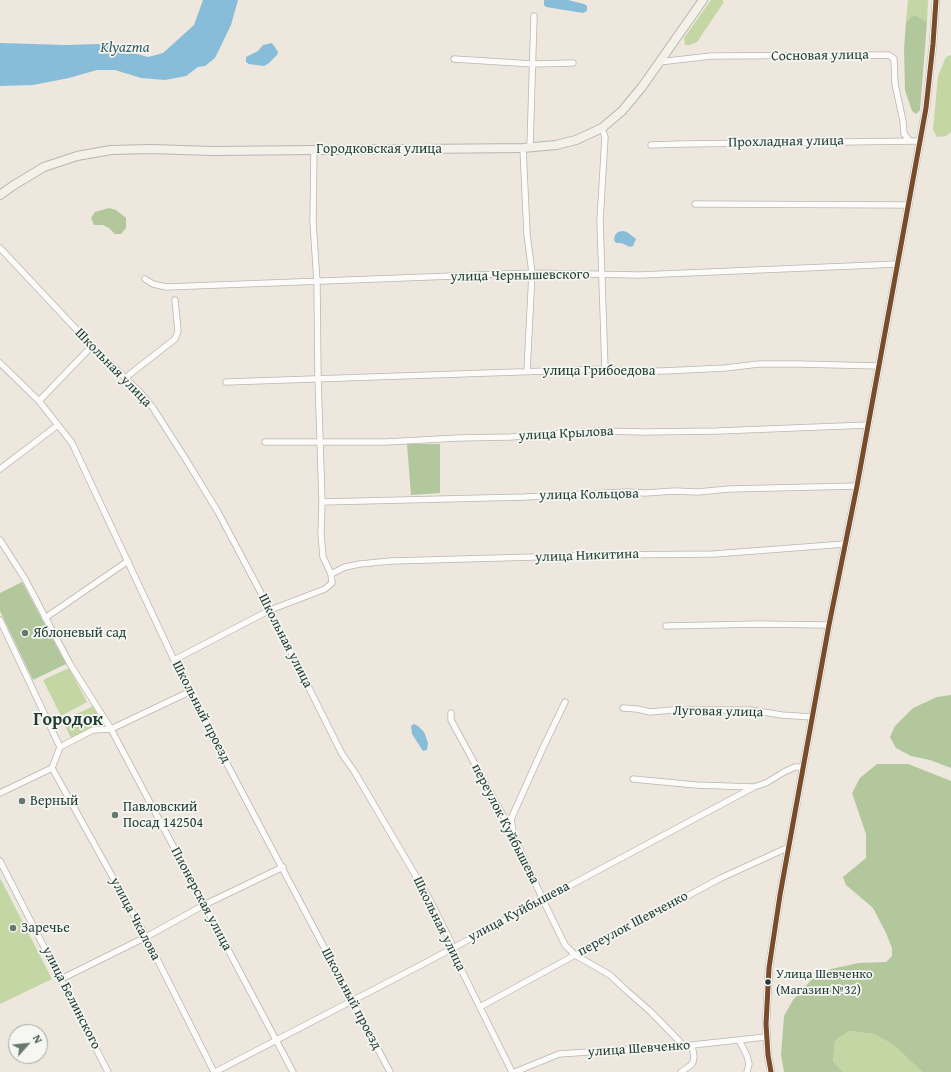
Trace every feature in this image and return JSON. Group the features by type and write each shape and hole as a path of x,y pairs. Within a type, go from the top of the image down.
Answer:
{"main road":[{"name":"Городковская улица","path":"0,195 44,167 77,156 111,150 151,149 213,151 527,148 576,140 602,128 622,111 642,87 703,0"}],"street":[{"path":"771,1072 766,1036 769,968 812,717 857,486 926,108 936,0"},
{"path":"527,371 532,274 527,234 527,148 533,64 534,16"},
{"name":"Сосновая улица","path":"659,62 710,56 889,55 894,59 895,84 904,134 910,141"},
{"path":"454,59 533,64 573,64"},
{"path":"602,128 605,137 600,221 603,274 605,369"},
{"name":"Прохладная улица","path":"651,145 920,141"},
{"path":"174,660 270,610 325,589 332,583 331,574 323,557 321,534 322,502 317,282 313,222 314,149"},
{"path":"695,204 908,205"},
{"name":"Школьная улица","path":"0,248 92,346 140,392 153,408 185,458 218,512 270,610 342,754 354,771 430,900 451,942 451,949 513,1072"},
{"name":"улица Чернышевского","path":"145,279 153,284 166,287 532,274 723,272 898,264"},
{"path":"125,378 174,339 178,331 175,300"},
{"path":"39,401 92,346"},
{"name":"Школьный проезд","path":"0,363 39,401 72,443 189,692 390,1072"},
{"name":"улица Грибоедова","path":"226,382 605,369 624,371 663,371 725,368 759,364 879,366"},
{"path":"0,469 58,425"},
{"name":"улица Крылова","path":"265,442 386,442 510,437 598,431 718,431 868,425"},
{"name":"улица Кольцова","path":"322,502 626,492 698,492 729,489 857,486"},
{"name":"Пионерская улица","path":"0,541 25,579 70,664 111,729 293,1072"},
{"name":"улица Никитина","path":"331,574 360,564 391,561 612,555 714,554 845,544"},
{"path":"45,618 128,561"},
{"path":"0,620 60,747"},
{"path":"666,626 759,624 829,625"},
{"path":"0,793 52,768 60,747 92,730 111,729 189,692"},
{"path":"514,836 511,818 565,702"},
{"name":"Луговая улица","path":"623,708 650,712 672,710 750,710 782,715 812,717"},
{"name":"переулок Куйбышева","path":"452,713 451,720 514,836 542,900 565,945 575,955 610,975 627,992 651,1012 684,1046"},
{"name":"улица Куйбышева","path":"214,1072 451,949 754,787 766,783 795,767 803,767"},
{"name":"улица Чкалова","path":"52,768 146,937 214,1072"},
{"path":"633,779 696,785 754,787"},
{"name":"переулок Шевченко","path":"480,1007 721,878 789,847"},
{"name":"улица Белинского","path":"0,861 108,1072"},
{"path":"61,979 146,937 204,905 283,868"},
{"name":"улица Шевченко","path":"513,1072 559,1054 684,1046 766,1036"},
{"path":"740,1040 749,1064 747,1072"},
{"path":"681,1072 693,1062 694,1057 692,1045"}],"green space":[{"path":"711,0 722,0 724,2 697,42 690,45 685,45 684,38"},
{"path":"908,0 928,0 927,22 917,16 912,16 906,22"},
{"path":"912,16 917,16 927,22 920,110 916,114 912,111 905,90 904,49 906,22"},
{"path":"951,55 951,132 946,136 937,137 933,130 938,76 946,57"},
{"path":"109,208 116,210 126,218 126,228 121,234 115,234 103,225 94,225 91,218 95,212"},
{"path":"407,444 440,444 440,493 411,495"},
{"path":"22,582 66,664 33,680 0,611 0,593"},
{"path":"69,668 87,702 61,716 43,680"},
{"path":"951,695 951,768 930,760 911,756 896,748 890,737 895,726 913,708 937,697"},
{"path":"93,706 101,722 71,738 63,721"},
{"path":"877,764 908,764 951,781 951,1072 922,1072 894,1045 874,1034 849,1031 835,1041 833,1061 843,1072 784,1072 781,1055 784,1016 793,1000 814,977 831,969 859,963 886,962 892,956 892,948 873,908 846,885 843,877 866,858 866,834 852,793 860,778"},
{"name":"Заречье","path":"0,878 52,979 0,1004"},
{"path":"849,1031 874,1034 894,1045 922,1072 843,1072 833,1061 835,1041"}],"water":[{"path":"203,0 238,0 231,25 215,58 205,66 198,67 186,76 165,80 141,78 115,70 97,70 69,78 33,85 0,86 0,43 65,45 99,44 148,57 163,53 194,25"},
{"path":"544,0 568,0 584,4 587,6 587,11 583,13 546,7 544,5"},
{"path":"272,43 278,52 269,63 264,66 249,64 246,62 246,57 258,51 263,45"},
{"path":"618,232 627,232 636,239 633,246 630,247 621,243 616,243 614,240 615,235"},
{"path":"414,724 424,732 428,743 427,750 423,751 412,734 411,726"}],"transit line":[{"path":"771,1072 768,1055 766,1024 769,968 780,895 926,108 936,0"}],"place":[{"name":"Яблоневый сад","path":"25,633"},
{"name":"Верный","path":"22,801"},
{"name":"Павловский Посад 142504","path":"115,815"},
{"name":"Заречье","path":"13,928"},
{"name":"Улица Шевченко (Магазин №32)","path":"768,982"}],"district":[{"name":"Городок","path":"68,720"}],"water label":[{"name":"Klyazma","path":"125,48"}]}
